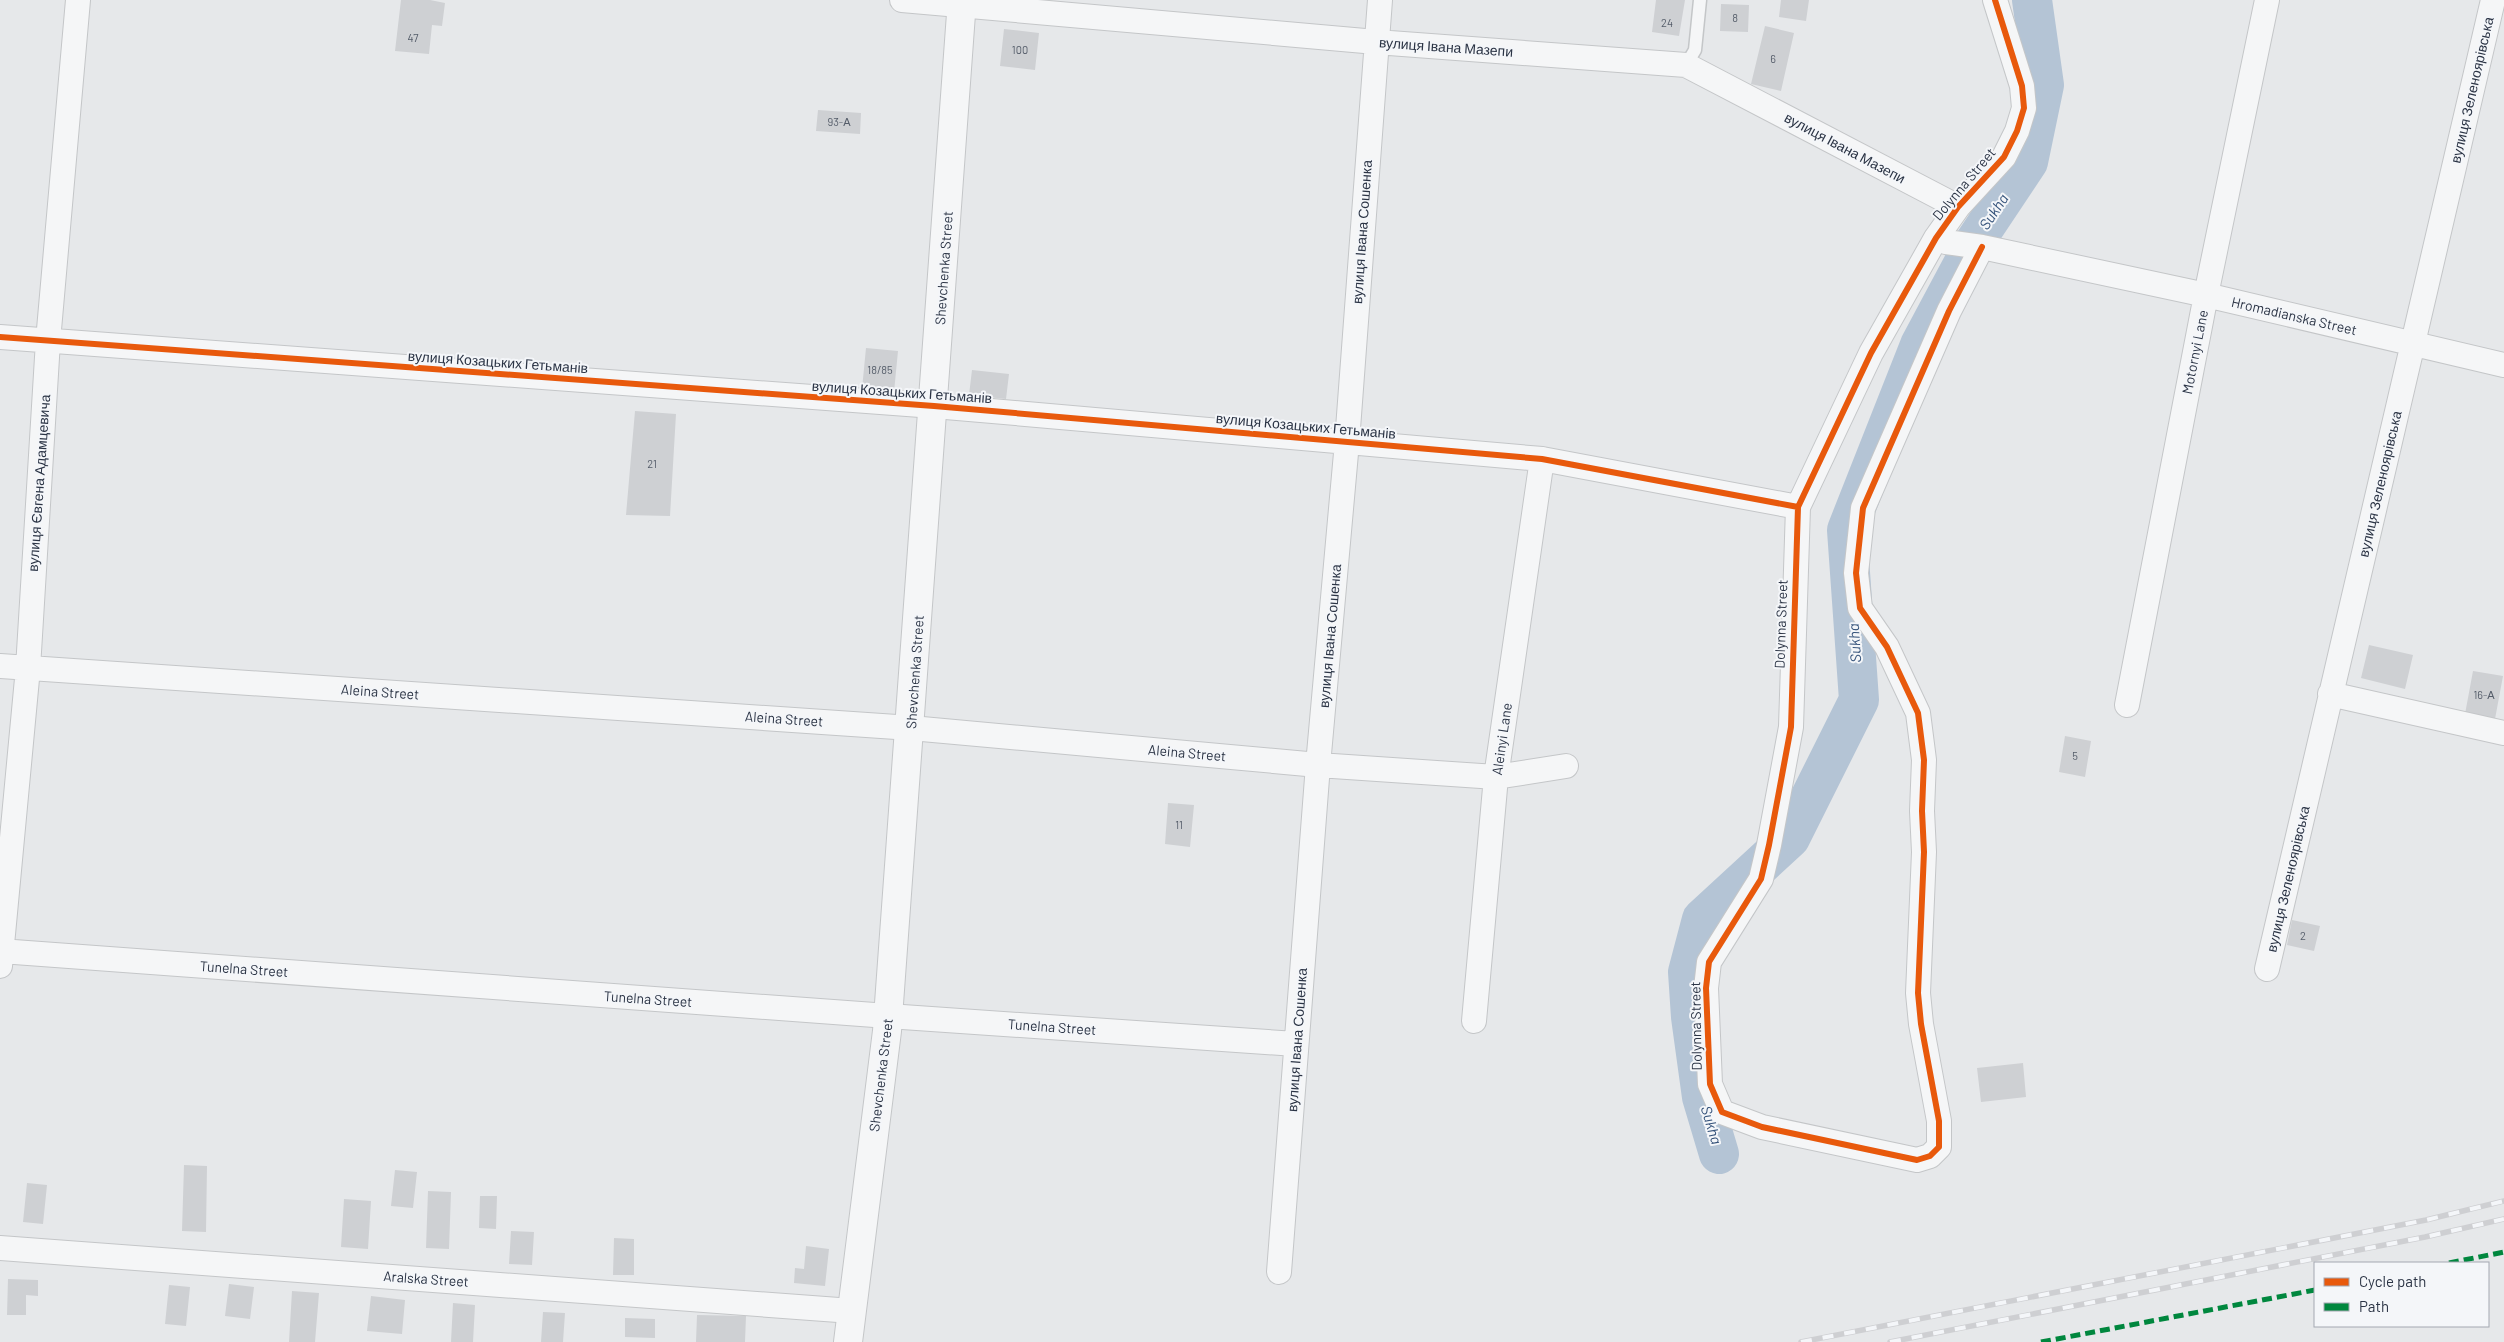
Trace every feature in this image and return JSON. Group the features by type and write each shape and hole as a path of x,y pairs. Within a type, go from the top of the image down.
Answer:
{"street":[{"name":"вулиця Євгена Адамцевича","path":"0,956 28,668 48,341 78,0"},
{"name":"вулиця Івана Мазепи","path":"902,0 962,3 1376,42 1686,65 1958,206"},
{"name":"вулиця Івана Сошенка","path":"1279,1272 1318,765 1347,442 1380,0"},
{"name":"Dolynna Street","path":"1982,247 1949,311 1863,508 1856,574 1860,608 1887,647 1918,713 1924,760 1922,811 1924,852 1918,993 1921,1024 1940,1121 1939,1147 1930,1156 1917,1160 1762,1127 1722,1112 1710,1084 1706,988 1709,962 1761,880 1769,845 1791,727 1798,507 1871,353 1941,240 1958,206 2004,157 2017,131 2024,108 2022,86 1995,0"},
{"name":"Motornyi Lane","path":"2128,706 2206,295 2266,0"},
{"name":"вулиця Зеленоярівська","path":"2267,969 2493,0"},
{"name":"Shevchenka Street","path":"848,1342 888,1016 911,728 962,3"},
{"name":"Hromadianska Street","path":"1941,240 2206,295 2504,365"},
{"name":"вулиця Козацьких Гетьманів","path":"0,337 934,406 1542,459 1798,507"},
{"name":"Aleinyi Lane","path":"1474,1022 1496,777 1542,459"},
{"name":"Aleina Street","path":"0,666 911,728 1318,765 1496,777 1566,766"},
{"path":"2330,694 2504,733"},
{"name":"Tunelna Street","path":"0,956 1296,1044"},
{"name":"Aralska Street","path":"0,1248 852,1311"}],"lane":[{"path":"1686,65 1695,50 1700,0"}],"building":[{"path":"401,0 430,0 445,3 442,26 432,25 429,54 395,51"},
{"path":"1656,0 1685,0 1679,36 1652,32"},
{"path":"1781,0 1809,0 1806,21 1779,17"},
{"path":"1721,4 1749,5 1748,32 1720,31"},
{"path":"1765,26 1794,33 1781,91 1751,84"},
{"path":"1004,29 1039,33 1035,70 1000,66"},
{"path":"818,110 861,113 860,134 816,131"},
{"path":"866,348 898,351 894,392 862,389"},
{"path":"972,370 1009,374 1006,399 969,395"},
{"path":"635,411 676,414 670,516 626,515"},
{"path":"2369,645 2413,655 2405,689 2361,678"},
{"path":"2473,671 2503,676 2495,719 2465,714"},
{"path":"2065,736 2091,741 2085,777 2059,772"},
{"path":"1168,803 1194,805 1190,847 1165,844"},
{"path":"2292,920 2320,926 2314,951 2287,945"},
{"path":"2023,1063 2026,1097 1981,1102 1977,1068"},
{"path":"184,1165 207,1166 206,1232 182,1231"},
{"path":"395,1170 417,1172 413,1208 391,1206"},
{"path":"27,1183 47,1185 43,1224 23,1222"},
{"path":"428,1191 451,1192 449,1249 426,1248"},
{"path":"480,1196 497,1196 496,1229 479,1228"},
{"path":"344,1199 371,1201 368,1249 341,1247"},
{"path":"511,1231 534,1232 532,1265 509,1264"},
{"path":"614,1238 634,1239 634,1275 613,1275"},
{"path":"806,1246 829,1249 825,1286 794,1283 795,1268 804,1269"},
{"path":"8,1279 38,1280 38,1296 26,1295 26,1315 7,1315"},
{"path":"229,1284 254,1287 250,1319 225,1316"},
{"path":"169,1285 190,1287 186,1326 165,1324"},
{"path":"292,1291 319,1293 315,1342 289,1342"},
{"path":"371,1296 405,1300 402,1334 367,1331"},
{"path":"453,1303 475,1305 473,1342 451,1342"},
{"path":"543,1312 565,1313 563,1342 541,1342"},
{"path":"697,1315 746,1316 745,1342 696,1342"},
{"path":"625,1318 655,1319 655,1338 625,1337"}],"waterway":[{"name":"Sukha","path":"1719,1154 1702,1097 1691,1017 1688,972 1702,919 1790,838 1859,700 1847,530 1920,345 1976,240 2028,162 2044,85 2032,0"}],"railway":[{"path":"1801,1342 2426,1220 2504,1201"},
{"path":"1890,1342 2425,1237 2504,1219"}],"marked path":[{"path":"2454,1262 2504,1252"},
{"path":"2041,1342 2314,1290"}],"cycle path":[{"path":"1982,247 1949,311 1863,508 1856,573 1860,608 1887,647 1918,713 1924,760 1922,811 1924,852 1918,993 1921,1024 1939,1121 1939,1147 1930,1156 1917,1160 1762,1127 1722,1112 1710,1084 1706,988 1709,962 1761,879 1769,845 1791,727 1798,507 1871,353 1936,238 1958,207 2004,157 2017,131 2024,108 2022,86 1995,0"},
{"path":"0,337 934,406 1542,459 1798,507"}]}
